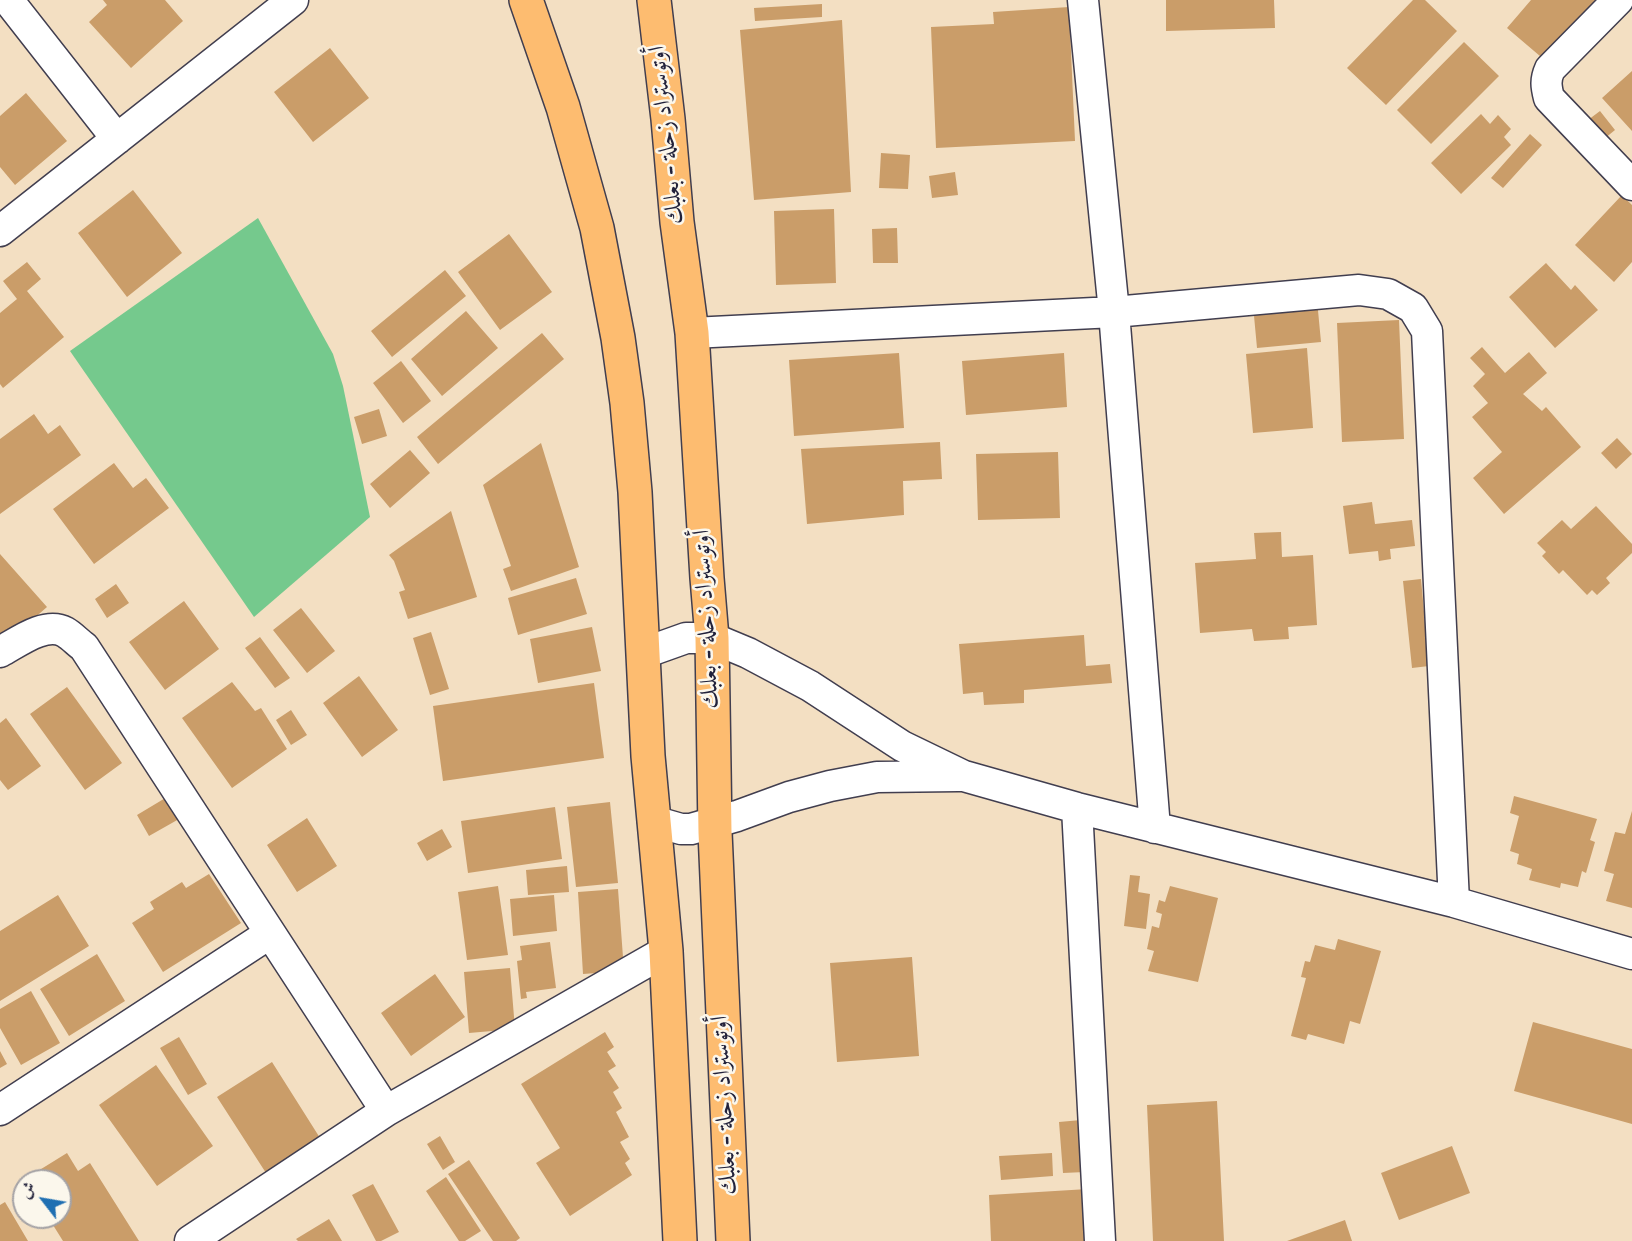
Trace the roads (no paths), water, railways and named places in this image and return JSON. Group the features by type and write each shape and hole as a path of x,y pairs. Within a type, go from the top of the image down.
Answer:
{"highway":[{"path":"526,0 563,107 597,228 618,338 627,403 635,492 653,821 666,951 680,1241"},
{"name":"أوتوستراد زحلة - بعلبك","path":"654,0 669,120 676,222 692,333 712,638 715,822 733,1241"}],"street":[{"path":"8,0 117,139"},
{"path":"0,231 293,0"},
{"path":"1083,0 1114,312 1155,828"},
{"path":"1618,0 1556,61 1545,80 1545,86 1550,98 1632,185"},
{"path":"692,333 1114,312 1359,290 1388,294 1413,308 1427,331 1454,902"},
{"path":"0,652 31,635 47,630 64,631 84,647 386,1111"},
{"path":"644,653 686,638 712,638 748,653 810,686 902,746 964,776 1077,808 1454,902 1632,954"},
{"path":"653,821 691,830 789,797 830,786 877,777 964,776"},
{"path":"1077,808 1100,1241"},
{"path":"0,1110 269,934"},
{"path":"190,1241 386,1111 666,951"}]}
